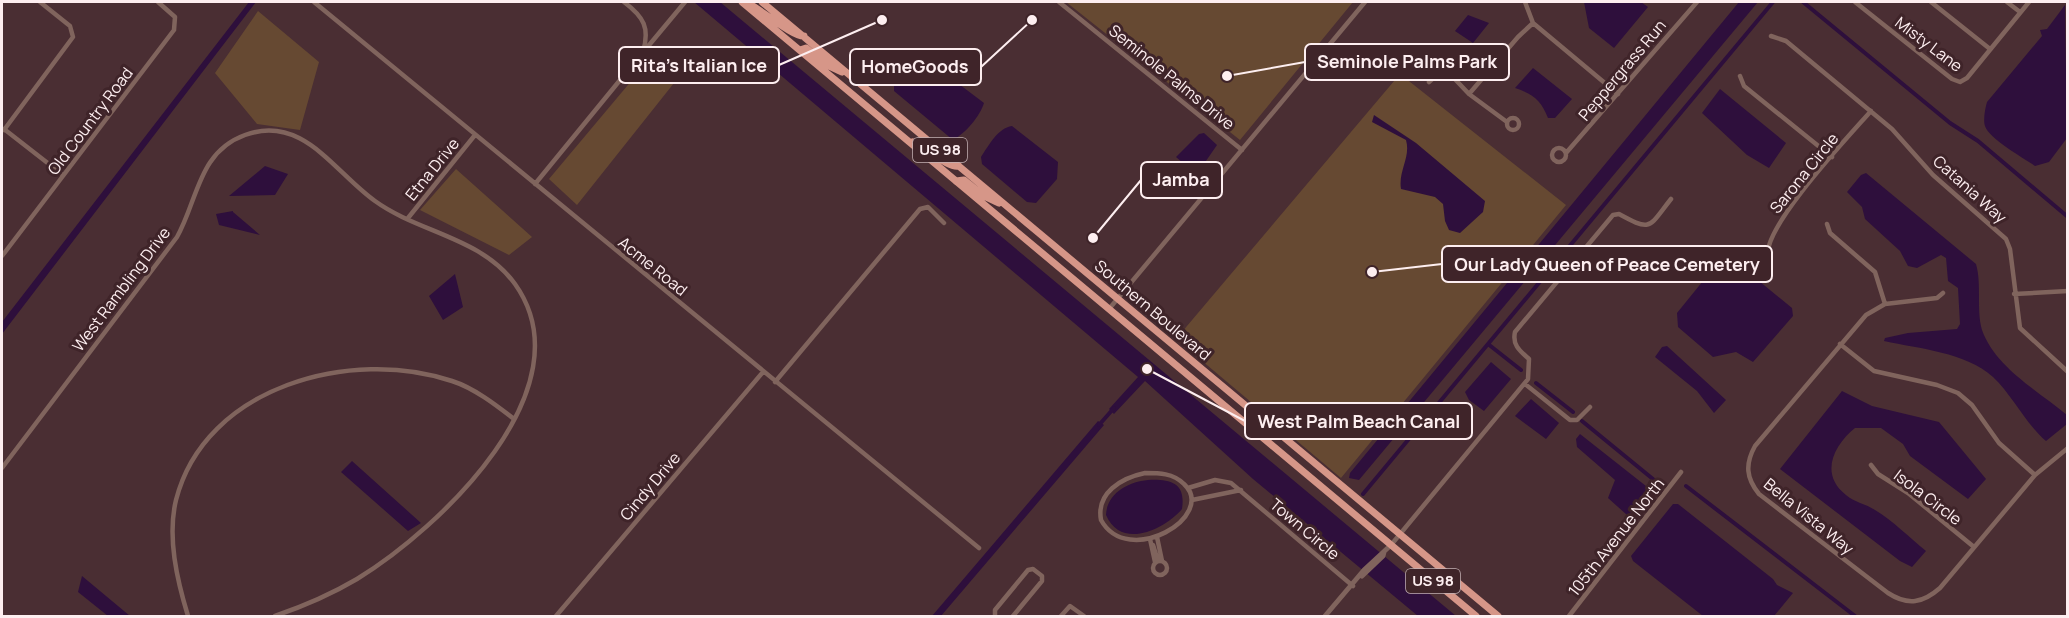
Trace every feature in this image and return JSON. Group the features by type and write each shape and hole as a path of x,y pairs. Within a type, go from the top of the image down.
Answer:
{"highway":[{"path":"743,2 765,12 793,35 804,36"},
{"name":"Southern Boulevard","path":"743,2 1476,616"},
{"name":"Southern Boulevard","path":"762,2 1498,616"},
{"path":"800,50 806,48 827,65 853,77"},
{"path":"905,138 928,148 948,165 959,166"},
{"path":"956,181 964,180 984,196 1009,208"}],"street":[{"path":"40,2 70,26 72,40 3,129 63,175"},
{"name":"Old Country Road","path":"2,256 176,28 175,17 158,2"},
{"name":"Acme Road","path":"314,2 979,548"},
{"path":"624,2 645,23 648,37 643,52"},
{"path":"535,184 685,2"},
{"name":"Seminole Palms Drive","path":"1059,2 1242,150"},
{"path":"1109,309 1365,2"},
{"path":"1525,2 1533,23 1618,93"},
{"name":"Peppergrass Run","path":"1566,153 1696,2"},
{"name":"Misty Lane","path":"1855,2 1952,80 1960,82 1967,78 1990,49"},
{"path":"1931,2 1990,49 2029,2"},
{"path":"2007,2 2020,12"},
{"path":"1469,94 1533,23"},
{"name":"Catania Way","path":"1771,36 1786,41 1871,111 1902,139 1933,175 2006,239 2010,249 2017,320 2024,334 2067,372"},
{"path":"1435,51 1446,64 1453,68 1451,75"},
{"path":"1429,82 1446,64"},
{"path":"1441,71 1445,76 1451,75"},
{"path":"1451,75 1469,94 1507,122"},
{"path":"1740,76 1744,86 1832,157"},
{"name":"Sarona Circle","path":"1768,255 1767,246 1782,218 1871,111"},
{"name":"West Rambling Drive","path":"2,468 177,237 194,202 198,182 206,166 229,142 261,131 282,132 300,137 318,150 374,201 484,254 507,274 530,314 536,344 530,386 514,419 464,488 405,545 341,589 304,607 274,616"},
{"name":"Etna Drive","path":"408,218 475,135"},
{"path":"1325,616 1383,556 1525,384 1531,372 1529,359 1517,348 1513,340 1515,332 1613,215 1619,214 1635,225 1643,226 1651,223 1671,199"},
{"path":"775,382 920,209 928,207 944,223"},
{"path":"1827,224 1830,233 1875,272 1885,304"},
{"path":"2014,294 2067,291"},
{"name":"Bella Vista Way","path":"1942,293 1937,298 1885,304 1866,315 1755,446 1747,468 1752,486 1759,494 1879,586 1902,601 1923,601 1932,595 2035,475 2067,448"},
{"path":"1840,344 1874,371 1936,385 1958,393 1972,405 1999,443 2035,475"},
{"path":"188,616 173,540 178,495 189,468 210,438 235,415 259,399 291,384 324,374 356,369 388,369 454,381 514,419"},
{"name":"Cindy Drive","path":"555,616 763,372"},
{"path":"1525,384 1570,420 1576,420 1590,407"},
{"name":"Isola Circle","path":"1871,465 1878,474 1908,493 1974,547"},
{"name":"105th Avenue North","path":"1569,616 1682,472"},
{"path":"1145,473 1173,476 1188,488 1192,500 1180,523 1150,541 1135,540 1110,532 1101,520 1100,513 1104,498 1118,483 1145,473"},
{"name":"Town Circle","path":"1188,488 1222,480 1241,490 1353,586"},
{"path":"1192,500 1241,490"},
{"path":"1150,541 1156,551 1158,561 1157,537"},
{"path":"995,616 995,610 1028,570 1033,569 1042,576 1042,581 1013,616"},
{"path":"1061,616 1070,606 1084,616"}],"shaded area":[{"path":"249,2 256,2 2,334 2,322"},
{"path":"694,2 720,2 1456,616 1418,616 1253,479 1145,381 1114,414 1109,409 1138,377"},
{"path":"1066,2 1353,2 1240,140"},
{"path":"1584,2 1641,2 1648,7 1614,48 1589,28"},
{"path":"1739,2 1758,2 1359,480 1349,478 1350,473"},
{"path":"2065,5 2067,138 2049,162 2035,166 1993,137 1984,124 1984,118 1987,102 2042,36 2040,30 2047,29"},
{"path":"258,11 319,62 300,130 257,124 215,73"},
{"path":"1468,15 1489,23 1473,43 1455,31"},
{"path":"908,66 935,66 984,103 976,119 958,137 953,140 894,91 894,80"},
{"path":"643,67 678,78 577,205 549,179"},
{"path":"1533,68 1572,99 1555,118 1548,118 1536,98 1515,88"},
{"path":"1400,74 1566,205 1341,478 1176,339"},
{"path":"1720,89 1786,143 1769,168 1747,155 1702,113"},
{"path":"1374,115 1416,143 1485,201 1483,212 1460,233 1449,230 1445,221 1443,204 1435,197 1401,189 1401,176 1407,152 1406,140 1372,122"},
{"path":"1012,126 1058,162 1057,179 1036,203 1027,202 982,164 981,157 994,138 1002,130"},
{"path":"1204,133 1217,145 1199,171 1191,170 1176,157 1199,134"},
{"path":"265,166 288,174 275,195 229,196"},
{"path":"456,169 532,237 509,255 420,210"},
{"path":"1866,173 1976,264 1979,280 1980,322 1988,343 2007,367 2067,415 2067,424 2046,441 2000,384 1982,369 1942,353 1884,341 1885,338 1908,333 1957,329 1960,324 1958,288 1948,281 1946,258 1941,255 1917,268 1908,266 1900,251 1865,219 1862,207 1847,192 1861,175"},
{"path":"233,211 260,235 219,225 216,214"},
{"path":"1731,258 1792,308 1793,316 1753,362 1736,352 1713,357 1678,327 1677,313 1720,260"},
{"path":"455,274 463,307 443,320 429,296"},
{"path":"1667,346 1726,400 1714,413 1697,391 1655,357 1662,347"},
{"path":"1491,362 1511,379 1484,411 1469,400 1465,392"},
{"path":"1842,391 1872,406 1939,422 1986,479 1968,499 1910,456 1903,444 1881,428 1855,428 1847,435 1832,460 1833,478 1846,495 1882,514 1926,551 1912,567 1900,561 1780,469"},
{"path":"1531,399 1559,423 1546,439 1515,416"},
{"path":"1098,421 1104,425 941,616 932,616"},
{"path":"1580,434 1651,490 1651,497 1636,515 1627,515 1608,498 1615,480 1577,447 1576,439"},
{"path":"352,461 421,523 408,531 341,472"},
{"path":"1148,480 1164,480 1175,484 1182,493 1182,509 1165,524 1154,529 1143,533 1122,532 1113,526 1106,515 1110,501 1126,486"},
{"path":"1673,504 1678,504 1773,579 1777,585 1793,593 1774,616 1703,616 1633,561 1631,556"},
{"path":"82,576 130,616 108,616 78,592"}],"waterway":[{"path":"1363,494 1773,2"},
{"path":"1803,2 1950,123 1978,141 2068,217"},
{"path":"1488,344 1521,370"},
{"path":"1536,383 1573,412"},
{"path":"1099,425 1114,408"},
{"path":"1582,421 1659,484"},
{"path":"1686,486 1855,616"}],"place":[{"name":"Rita's Italian Ice","path":"882,20"},
{"name":"HomeGoods","path":"1032,20"},
{"name":"Seminole Palms Park","path":"1227,76"},
{"name":"Jamba","path":"1093,238"},
{"name":"Our Lady Queen of Peace Cemetery","path":"1372,272"},
{"name":"West Palm Beach Canal","path":"1147,369"}]}
